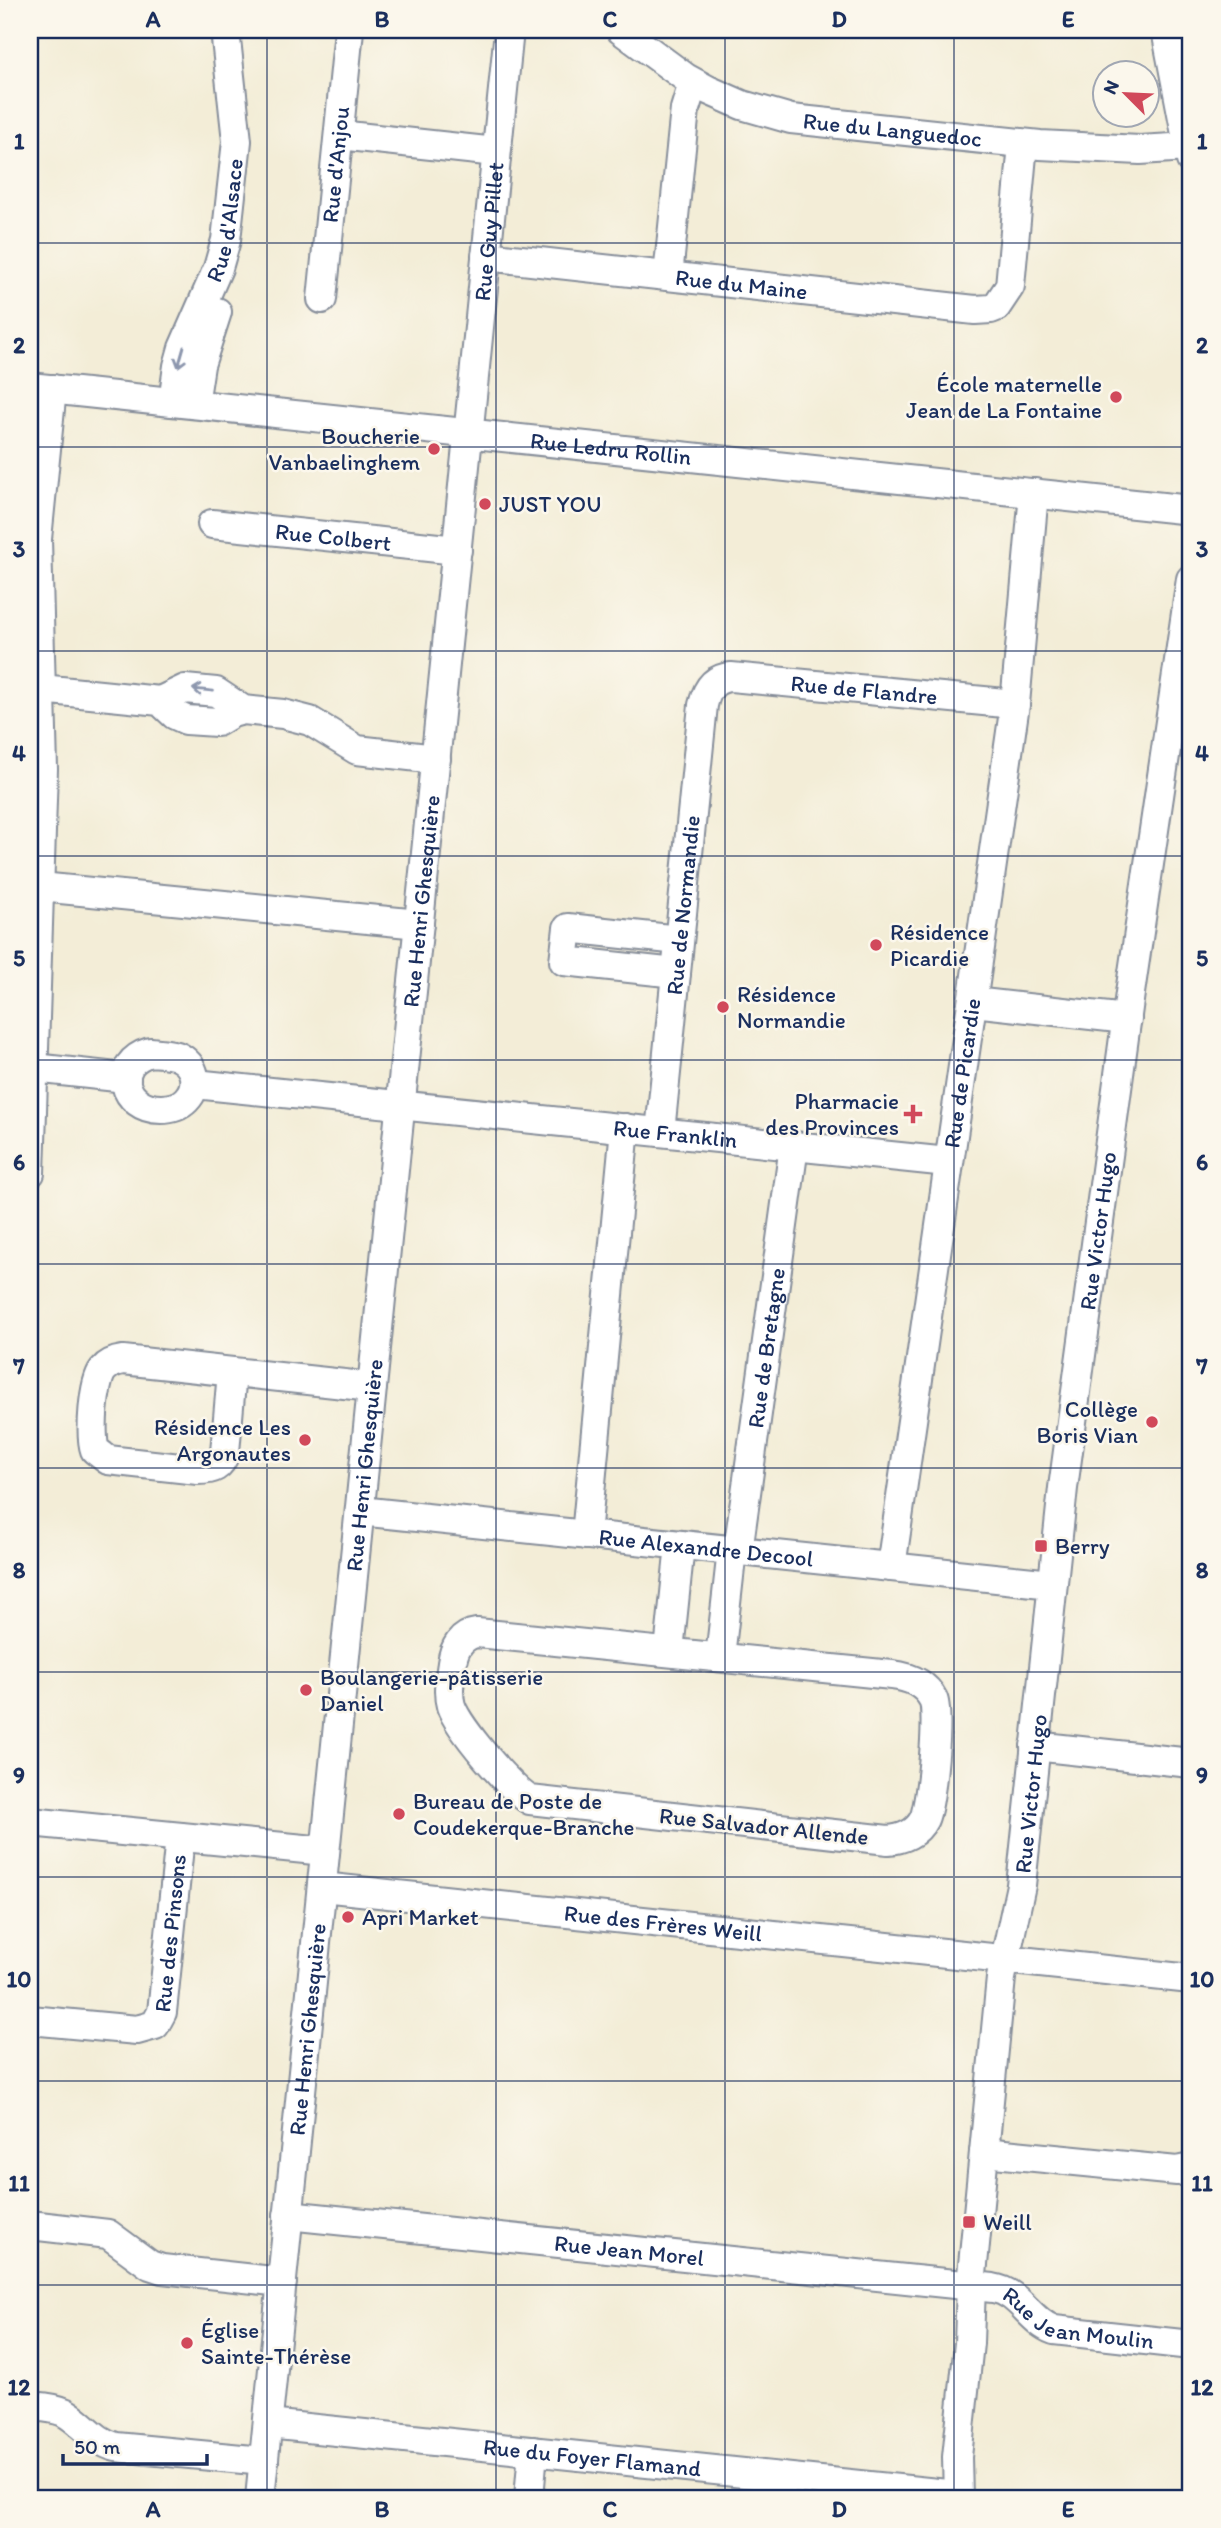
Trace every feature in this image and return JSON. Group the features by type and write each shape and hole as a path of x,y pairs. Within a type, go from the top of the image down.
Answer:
{"street":[{"name":"Rue d'Alsace","path":"184,403 178,366 183,348 218,268 226,240 237,141 225,30"},
{"name":"Rue d'Alsace","path":"184,403 232,271 240,241 248,135 237,30"},
{"name":"Rue d'Anjou","path":"322,299 349,30"},
{"name":"Rue Guy Pillet","path":"469,433 509,30"},
{"name":"Rue du Languedoc","path":"621,30 693,83 742,105 790,119 1023,144 1140,150 1189,140"},
{"path":"1166,30 1189,140"},
{"path":"668,276 685,109 693,83"},
{"path":"339,135 496,152"},
{"name":"Rue du Maine","path":"486,256 975,310 996,307 1007,293 1012,278 1023,144"},
{"name":"Rue Ledru Rollin","path":"41,388 1191,510"},
{"path":"30,1172 43,769 37,539 41,388"},
{"name":"Rue Henri Ghesquière","path":"260,2498 469,433"},
{"name":"Rue de Picardie","path":"891,1567 1015,704 1034,493"},
{"name":"Rue Colbert","path":"212,524 457,550"},
{"name":"Rue Victor Hugo","path":"958,2496 957,2457 976,2285 989,2237 991,2152 1011,2018 1021,1885 1052,1584 1127,1019 1191,579"},
{"name":"Rue de Flandre","path":"714,682 731,677 1015,704"},
{"name":"Rue de Normandie","path":"660,1132 703,705 707,691 714,682"},
{"path":"41,689 160,701 180,690 220,693 232,705 243,710 303,718 357,750 436,759"},
{"path":"40,887 419,924"},
{"path":"676,973 564,961 568,929 680,940"},
{"path":"972,1002 1127,1019"},
{"path":"150,1052 162,1053 185,1061 192,1070 195,1084 183,1103 173,1108 155,1109 142,1106 133,1099 127,1089 126,1078 131,1063 140,1056 150,1052"},
{"path":"33,1068 126,1078"},
{"name":"Rue Franklin","path":"195,1084 948,1162"},
{"path":"586,1535 625,1128"},
{"name":"Rue de Bretagne","path":"735,1551 794,1146"},
{"path":"232,1372 225,1452 220,1464 213,1469 198,1470 108,1460 95,1450 92,1437 98,1380 102,1371 114,1362 123,1360 372,1387"},
{"name":"Rue Alexandre Decool","path":"360,1511 1052,1584"},
{"path":"669,1651 680,1545"},
{"path":"720,1657 735,1551"},
{"name":"Rue Salvador Allende","path":"471,1634 669,1651 892,1675 913,1680 923,1686 933,1699 936,1718 928,1801 920,1825 903,1838 888,1840 536,1802 513,1788 459,1721 450,1700 454,1652 461,1641 471,1634"},
{"path":"1035,1746 1191,1763"},
{"path":"30,1822 326,1851"},
{"name":"Rue des Pinsons","path":"30,2020 131,2030 142,2030 155,2025 162,2012 180,1837"},
{"name":"Rue des Frères Weill","path":"322,1887 1191,1979"},
{"path":"991,2152 1177,2171 1191,2168"},
{"name":"Rue Jean Morel","path":"288,2215 976,2285"},
{"path":"30,2225 108,2234 150,2265 162,2269 282,2282"},
{"name":"Rue Jean Moulin","path":"976,2285 1010,2293 1040,2322 1054,2330 1191,2345"},
{"path":"30,2406 60,2410 97,2439 116,2447 264,2461"},
{"name":"Rue du Foyer Flamand","path":"268,2424 958,2496"},
{"path":"529,2498 533,2451"}],"place":[{"name":"École maternelle Jean de La Fontaine","path":"1116,397"},
{"name":"Boucherie Vanbaelinghem","path":"434,449"},
{"name":"JUST YOU","path":"485,504"},
{"name":"Résidence Picardie","path":"876,945"},
{"name":"Résidence Normandie","path":"723,1007"},
{"name":"Pharmacie des Provinces","path":"913,1114"},
{"name":"Collège Boris Vian","path":"1152,1422"},
{"name":"Résidence Les Argonautes","path":"305,1440"},
{"name":"Berry","path":"1041,1546"},
{"name":"Boulangerie-pâtisserie Daniel","path":"306,1690"},
{"name":"Bureau de Poste de Coudekerque-Branche","path":"399,1814"},
{"name":"Apri Market","path":"348,1917"},
{"name":"Weill","path":"969,2222"},
{"name":"Église Sainte-Thérèse","path":"187,2343"}]}
